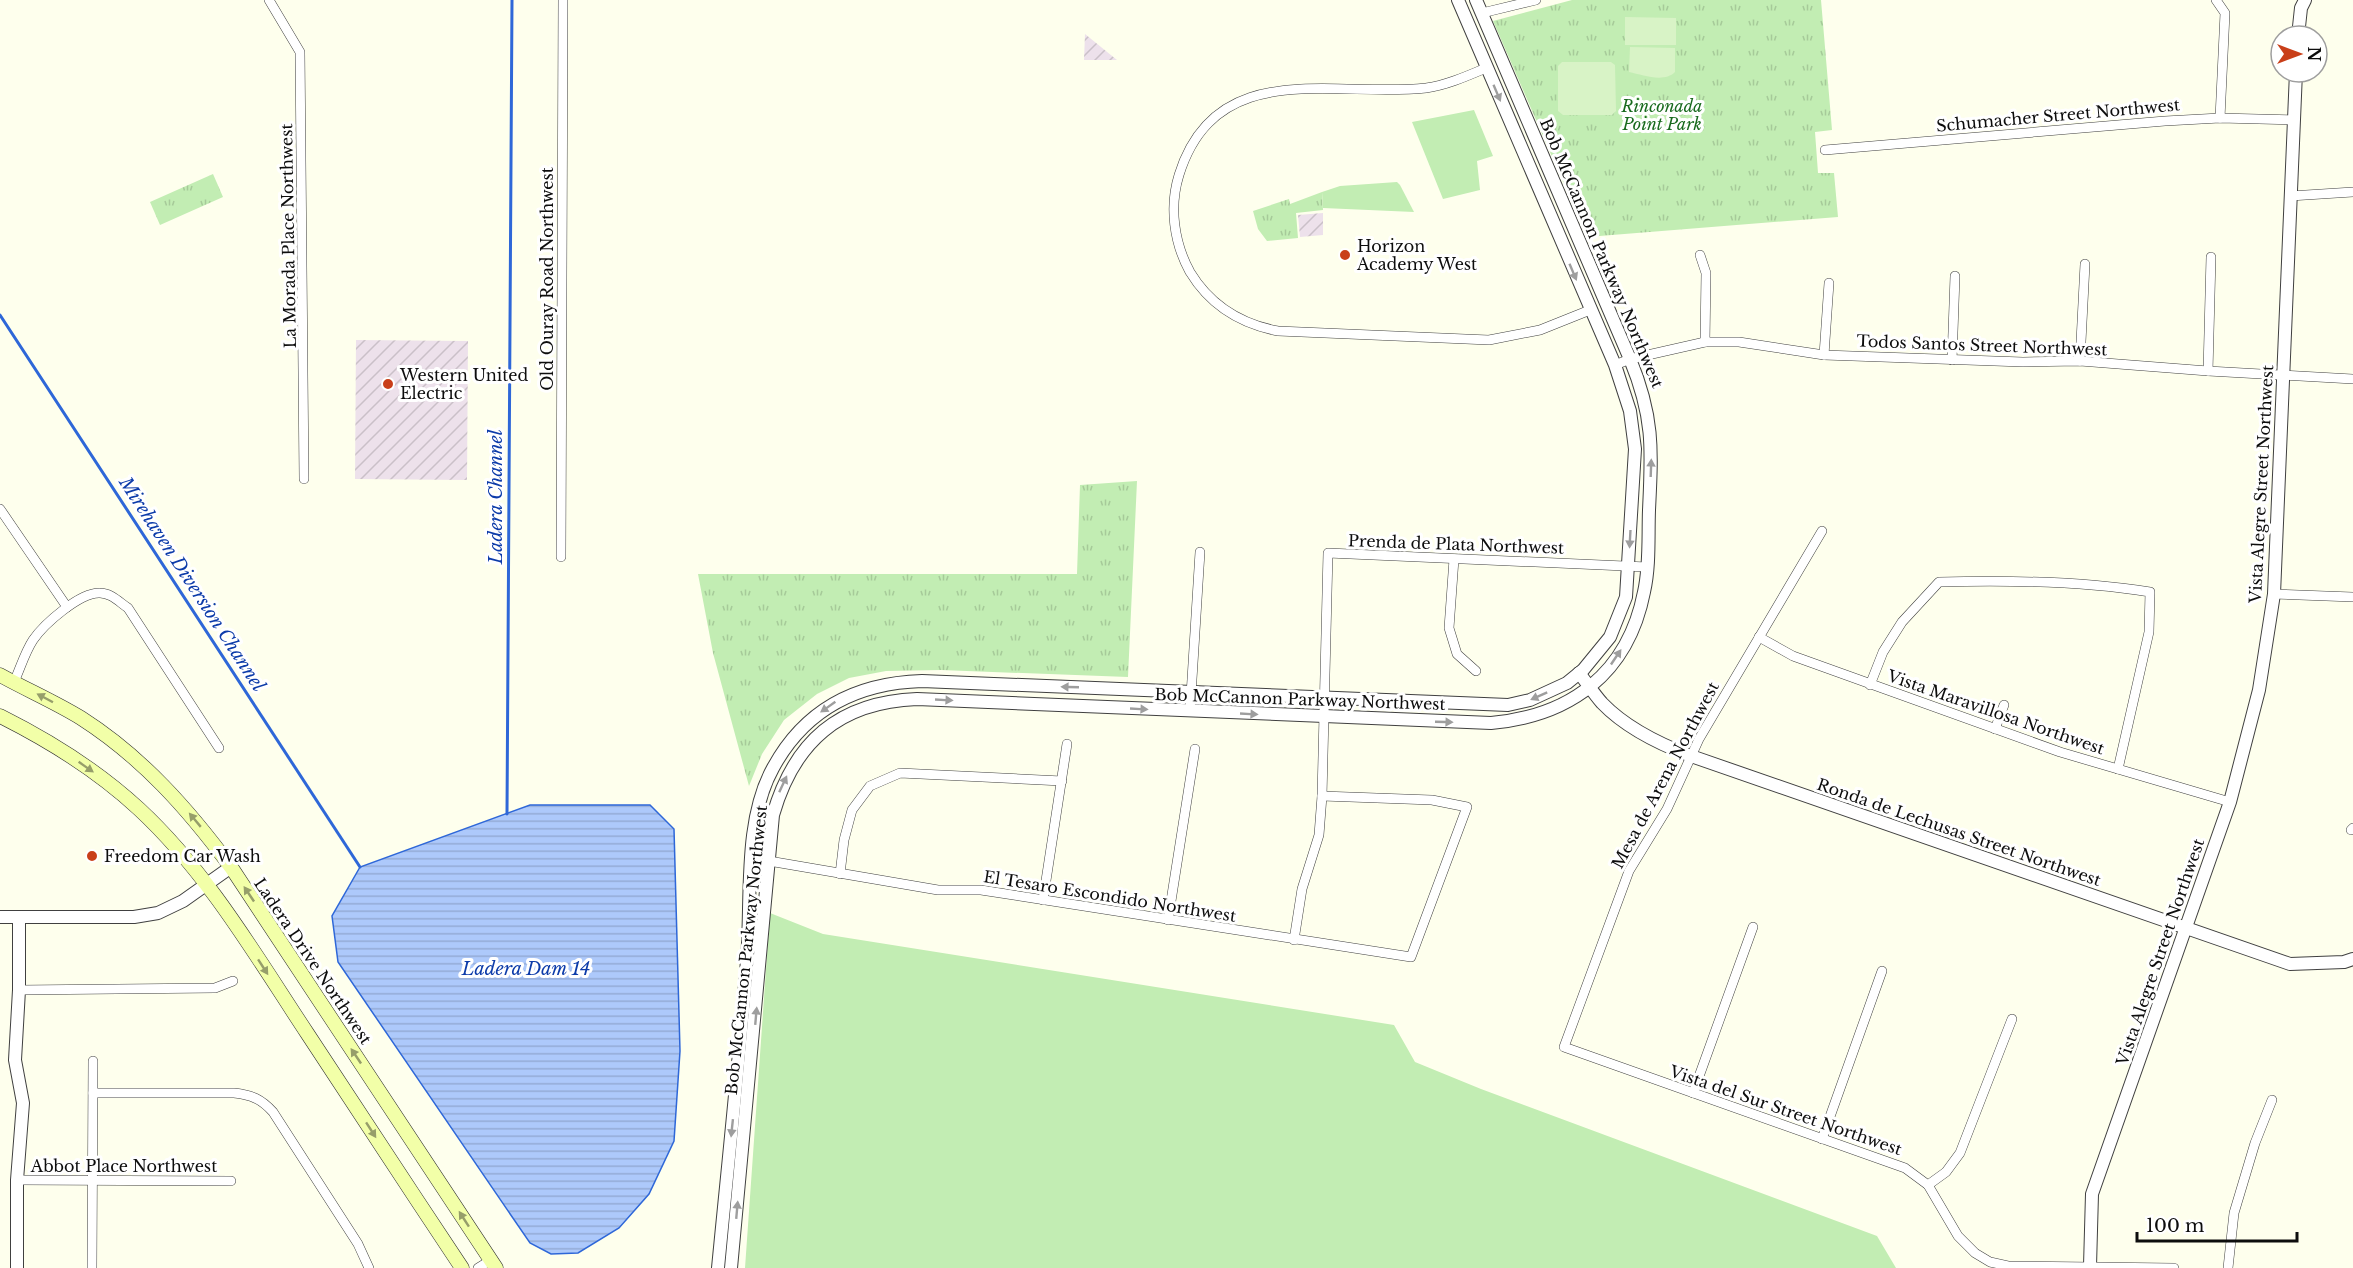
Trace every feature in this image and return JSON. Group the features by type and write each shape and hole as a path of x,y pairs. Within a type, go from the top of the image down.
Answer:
{"main road":[{"name":"Ladera Drive Northwest","path":"0,675 79,717 125,750 176,798 231,867 493,1264"},
{"path":"0,716 47,741 112,786 165,835 206,885 242,936 462,1268"}],"street":[{"name":"La Morada Place Northwest","path":"269,0 300,52 304,479"},
{"name":"Old Ouray Road Northwest","path":"561,557 563,0"},
{"name":"Bob McCannon Parkway Northwest","path":"718,1268 746,972 757,815 772,769 790,742 817,714 836,701 859,692 893,683 922,681 1508,705 1530,700 1567,683 1579,673 1610,637 1626,597 1635,449 1630,411 1615,365 1458,0"},
{"name":"Bob McCannon Parkway Northwest","path":"731,1268 772,815 781,787 795,761 827,728 846,716 869,706 894,700 917,699 1323,717 1506,722 1521,720 1554,709 1580,696 1610,665 1630,634 1644,592 1647,567 1652,446 1647,404 1630,359 1476,0"},
{"path":"1466,20 1482,13 1536,0"},
{"path":"2216,0 2225,14 2225,52 2220,118"},
{"path":"2299,24 2301,8 2305,0"},
{"path":"1503,61 1448,83 1430,87 1290,88 1249,97 1225,111 1196,140 1186,158 1178,178 1174,205 1179,246 1198,283 1227,311 1264,328 1292,332 1489,340 1540,330 1606,303"},
{"name":"Vista Alegre Street Northwest","path":"2090,1266 2092,1194 2230,802 2259,690 2274,594 2296,84"},
{"name":"Schumacher Street Northwest","path":"1825,150 2220,118 2294,120"},
{"path":"2290,196 2353,192"},
{"path":"1700,255 1706,273 1705,342"},
{"path":"2208,371 2211,256"},
{"path":"2080,361 2085,264"},
{"path":"1952,360 1955,276"},
{"path":"1824,355 1829,283"},
{"name":"Todos Santos Street Northwest","path":"1615,365 1630,359 1705,342 1739,342 1824,355 2023,362 2080,361 2353,379"},
{"path":"0,509 67,607"},
{"name":"Mesa de Arena Northwest","path":"1564,1047 1629,871 1667,808 1690,756 1821,531"},
{"path":"1190,711 1200,552"},
{"name":"Prenda de Plata Northwest","path":"1294,940 1302,889 1319,834 1328,553 1647,567"},
{"path":"1454,559 1449,628 1457,654 1476,671"},
{"path":"1870,685 1882,652 1902,622 1939,582 2115,586 2150,592 2149,632 2118,769"},
{"path":"14,682 33,640 67,607 99,592 112,596 128,608 219,748"},
{"path":"2274,594 2353,597"},
{"name":"Vista Maravillosa Northwest","path":"1759,637 1793,656 2060,752 2230,802"},
{"name":"Ronda de Lechusas Street Northwest","path":"1579,673 1609,709 1632,727 1690,756 2290,964 2353,960"},
{"path":"1995,729 2004,705"},
{"path":"1043,900 1067,744"},
{"path":"1168,920 1195,749"},
{"path":"840,874 844,840 852,810 870,786 900,773 1062,781"},
{"name":"El Tesaro Escondido Northwest","path":"769,861 938,890 981,890 1411,957 1467,807 1432,800 1322,796"},
{"path":"0,917 134,917 158,913 183,902 231,867"},
{"path":"17,1268 17,1180 23,1103 15,1060 19,990 19,917"},
{"path":"1693,1093 1753,927"},
{"path":"1822,1139 1882,971"},
{"path":"19,990 215,988 233,981"},
{"path":"1928,1185 1946,1172 1960,1153 2012,1018"},
{"name":"Vista del Sur Street Northwest","path":"1564,1047 1905,1168 1928,1185 1958,1236 1974,1253 1990,1262 2008,1266 2174,1268"},
{"path":"92,1268 93,1061"},
{"path":"93,1093 234,1093 246,1094 263,1101 273,1112 358,1244 369,1268"},
{"path":"2228,1268 2234,1213 2255,1143 2272,1100"},
{"name":"Abbot Place Northwest","path":"17,1180 231,1181"},
{"path":"478,1268 493,1264"}],"shaded area":[{"path":"1085,34 1117,60 1084,60"},
{"path":"1323,213 1323,235 1300,237 1298,215"},
{"path":"356,340 468,341 467,480 355,479"}],"green space":[{"name":"Rinconada Point Park","path":"1572,0 1821,0 1832,130 1815,132 1818,173 1834,173 1838,217 1587,237 1493,21"},
{"path":"1625,17 1676,18 1676,45 1625,45"},
{"path":"1630,47 1675,48 1675,72 1659,78 1629,72"},
{"path":"1562,62 1611,62 1615,65 1616,111 1612,115 1563,115 1558,111 1558,66"},
{"path":"1474,110 1493,156 1477,161 1480,190 1443,199 1412,122"},
{"path":"213,174 223,197 160,225 150,202"},
{"path":"1397,182 1414,212 1323,208 1322,192 1340,186"},
{"path":"1322,192 1323,210 1296,213 1298,238 1267,241 1258,229 1253,211 1289,199 1290,204"},
{"path":"1137,481 1128,677 941,670 886,671 849,678 817,694 784,720 762,754 749,786 713,653 698,574 1077,574 1080,485"},
{"path":"770,913 823,934 1394,1025 1415,1062 1481,1089 1877,1236 1896,1268 745,1268"}],"water":[{"name":"Ladera Dam 14","path":"530,805 650,805 674,829 680,1051 674,1141 649,1194 619,1228 578,1253 551,1254 530,1243 338,962 332,916 360,867"}],"waterway":[{"name":"Ladera Channel","path":"507,814 512,0"},
{"name":"Mirehaven Diversion Channel","path":"0,315 360,867"}],"place":[{"name":"Horizon Academy West","path":"1345,255"},
{"name":"Western United Electric","path":"388,384"},
{"name":"Freedom Car Wash","path":"92,856"}]}
